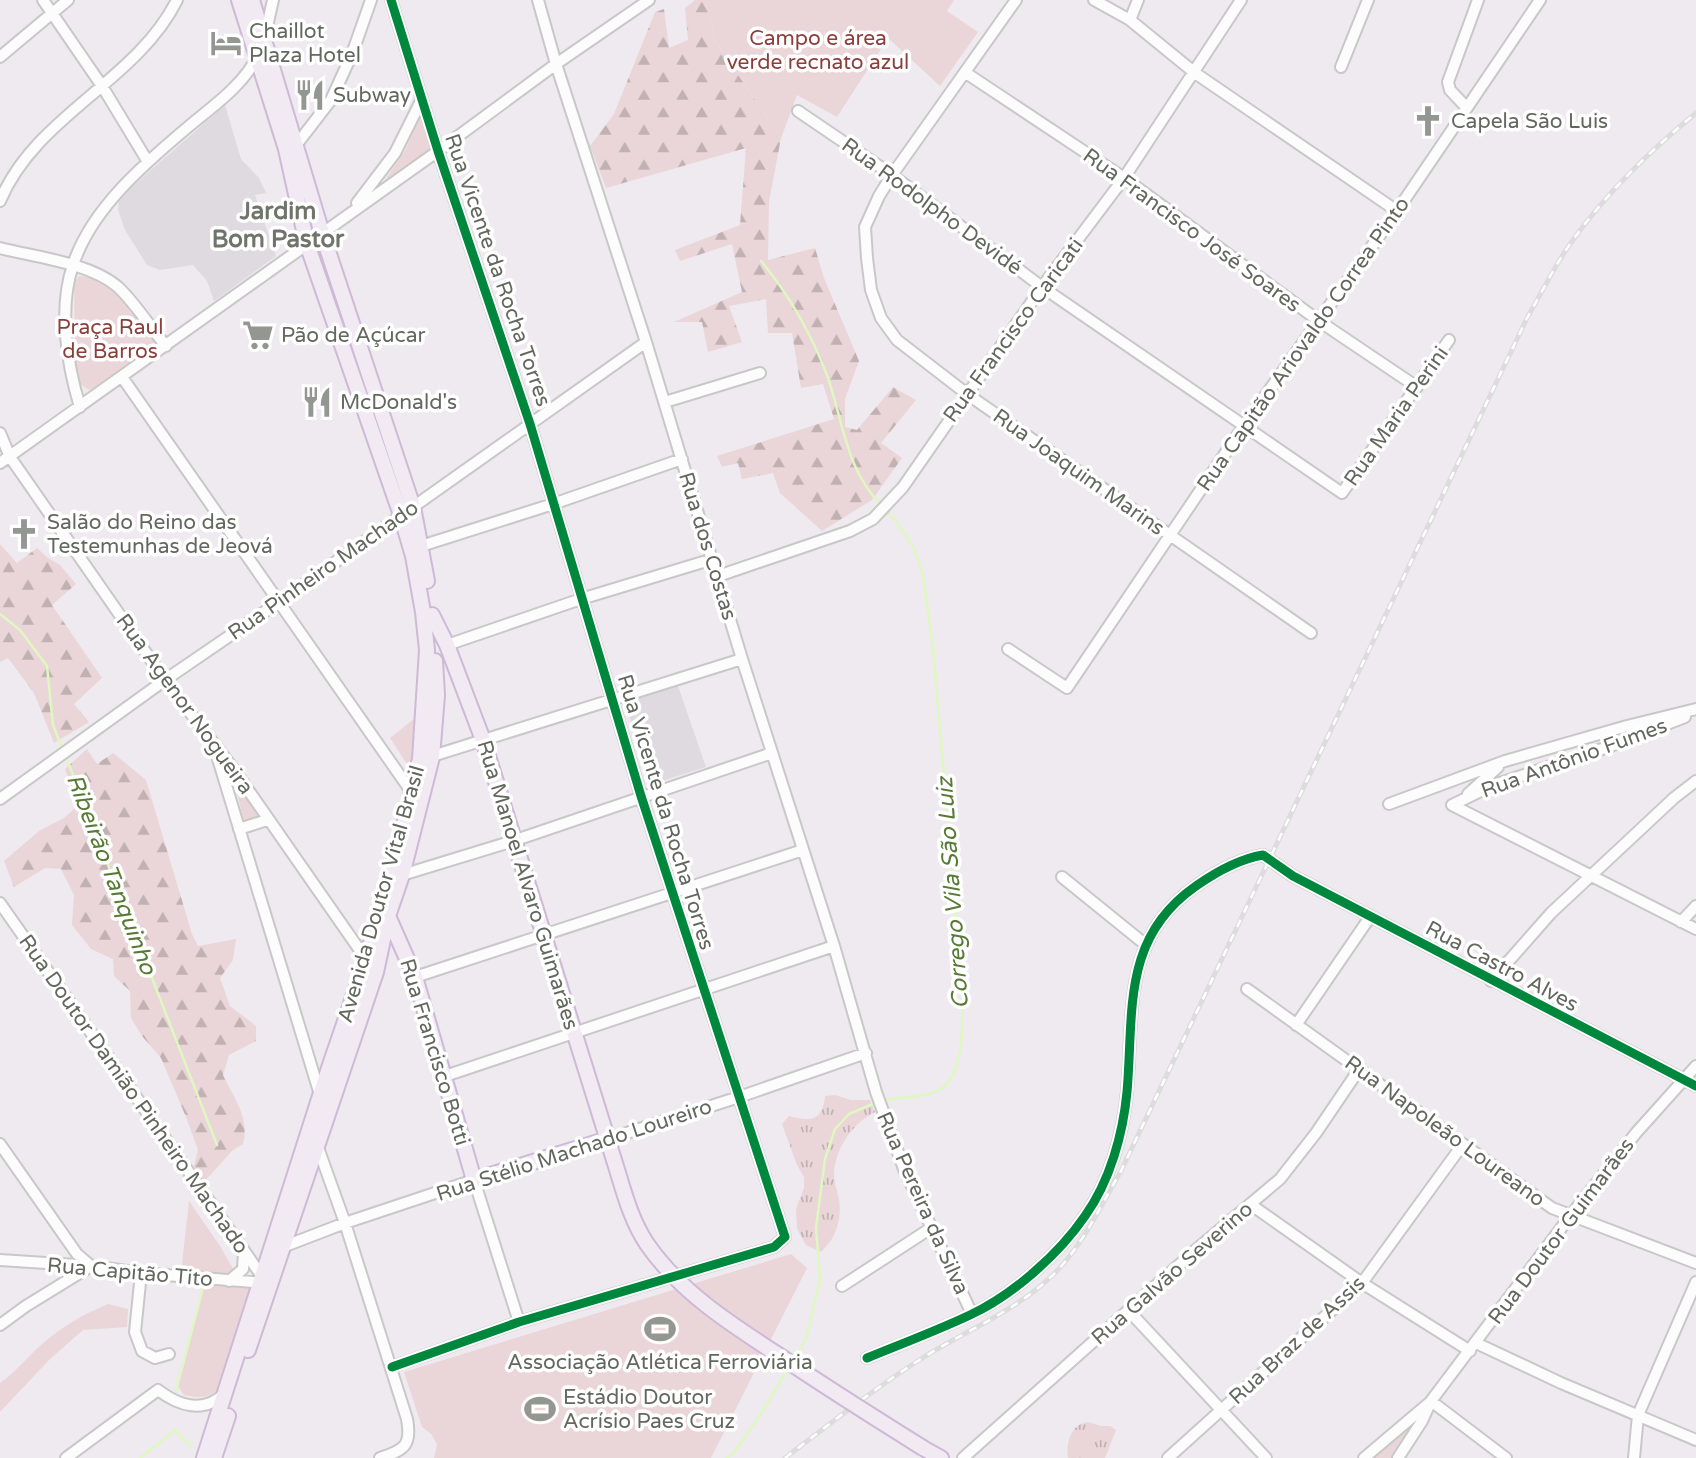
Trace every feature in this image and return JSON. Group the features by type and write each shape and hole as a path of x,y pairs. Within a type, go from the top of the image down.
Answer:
{"main road":[{"name":"Avenida Doutor Vital Brasil","path":"204,1458 277,1249 321,1098 376,972 385,910 412,793 426,758 427,650 424,612 407,511 322,233 256,59 239,0"},
{"name":"Avenida Doutor Vital Brasil","path":"253,0 291,146 307,244 421,546 432,615 437,695 421,805 402,874 366,960 318,1146 277,1249"},
{"name":"Rua Manoel Alvaro Guimarães","path":"432,615 447,645 483,740 628,1207 646,1242 664,1266 709,1307 754,1339 942,1458"},
{"name":"Rua Francisco Botti","path":"385,910 415,977 474,1180"},
{"name":"Rua Stélio Machado Loureiro","path":"474,1180 608,1139"},
{"name":"Avenida Doutor Vital Brasil","path":"216,1453 267,1279"}],"street":[{"path":"43,0 102,86 148,162"},
{"path":"0,57 68,0"},
{"path":"0,201 7,185 47,133 102,86 150,39 177,0"},
{"path":"80,407 67,354 66,328 72,266 89,231 108,203 148,162 241,81 256,59 264,40 273,0"},
{"path":"291,146 331,100 352,54 371,0"},
{"name":"Rua Vicente da Rocha Torres","path":"391,0 438,151 530,424 641,796 785,1237 774,1247 519,1322 392,1367"},
{"name":"Rua dos Costas","path":"538,0 834,946 876,1092"},
{"path":"5,460 649,0"},
{"name":"Rua Joaquim Marins","path":"1016,0 892,175 866,227 871,290 881,318 897,340 967,394 1311,633"},
{"path":"1094,0 1130,20 1195,73 1397,211"},
{"path":"1130,20 1138,0"},
{"name":"Rua Francisco Caricati","path":"718,576 849,531 873,519 903,487 1042,287 1124,178 1241,0"},
{"path":"1341,66 1368,0"},
{"path":"1466,107 1450,90 1448,82 1478,0"},
{"name":"Rua Capitão Ariovaldo Correa Pinto","path":"1008,649 1067,688 1243,427 1397,211 1540,0"},
{"name":"Rua Francisco José Soares","path":"966,73 1124,178 1319,321 1417,387"},
{"path":"348,213 387,165 422,99"},
{"name":"Rua Rodolpho Devidé","path":"798,111 892,175 1042,287 1342,493"},
{"path":"0,248 72,266 108,279 119,288 166,346"},
{"name":"Rua Maria Perini","path":"1342,493 1449,340"},
{"name":"Rua Pinheiro Machado","path":"0,800 55,757 646,342"},
{"path":"665,402 760,373"},
{"path":"122,377 421,805"},
{"name":"Rua Agenor Nogueira","path":"0,433 5,460 165,680 235,771 376,972"},
{"path":"421,546 554,504 682,459"},
{"path":"447,645 713,559"},
{"path":"426,758 742,659"},
{"path":"1388,804 1505,761 1627,726 1696,710"},
{"name":"Rua Antônio Fumes","path":"1591,875 1452,805 1515,778 1608,747 1696,710"},
{"path":"213,743 321,1098"},
{"path":"402,874 513,841 772,753"},
{"path":"1466,797 1505,761"},
{"path":"226,785 235,771"},
{"path":"1491,981 1551,914 1674,798 1696,781"},
{"path":"239,829 267,820"},
{"path":"415,977 803,850"},
{"name":"Rua Castro Alves","path":"867,1358 972,1314 1002,1297 1064,1244 1086,1215 1107,1178 1121,1126 1127,1093 1129,1038 1137,969 1146,945 1161,917 1180,897 1209,877 1245,859 1263,855 1293,876 1696,1086"},
{"path":"1591,875 1696,929"},
{"path":"1062,877 1146,945"},
{"name":"Rua Doutor Damião Pinheiro Machado","path":"0,903 244,1251 267,1279"},
{"path":"1681,922 1696,906"},
{"path":"1296,1025 1370,917"},
{"path":"445,1076 834,946"},
{"name":"Rua Napoleão Loureano","path":"1247,989 1552,1208 1696,1263"},
{"name":"Rua Stélio Machado Loureiro","path":"608,1139 866,1054"},
{"path":"310,1059 336,1068"},
{"name":"Rua Doutor Guimarães","path":"1431,1401 1571,1215 1636,1133 1696,1066"},
{"name":"Rua Galvão Severino","path":"963,1458 1280,1179 1360,1068"},
{"name":"Rua Pereira da Silva","path":"876,1092 904,1169 972,1314"},
{"path":"311,1130 345,1223 392,1367 410,1432 407,1443 398,1452 380,1458"},
{"path":"0,1143 72,1246 91,1266 0,1325"},
{"name":"Rua Braz de Assis","path":"1167,1458 1362,1283 1463,1144"},
{"name":"Rua Stélio Machado Loureiro","path":"277,1249 474,1180"},
{"name":"Rua Francisco Botti","path":"474,1180 519,1322"},
{"path":"1250,1204 1362,1283 1473,1347 1696,1440"},
{"path":"842,1286 931,1228"},
{"path":"229,1281 243,1269 244,1251"},
{"name":"Rua Capitão Tito","path":"0,1260 91,1266 229,1281 267,1279"},
{"path":"141,1273 135,1332 142,1351 155,1358 169,1354"},
{"path":"1634,1458 1638,1415 1696,1282"},
{"path":"1129,1311 1266,1458"},
{"path":"66,1458 158,1390 170,1399 190,1407 206,1405 225,1392"},
{"path":"1364,1458 1431,1401"},
{"path":"1398,1458 1415,1433 1431,1401"},
{"path":"1431,1401 1506,1458"}],"shaded area":[{"path":"225,105 241,159 259,178 266,193 255,195 276,256 214,301 207,281 193,265 160,270 147,265 125,230 118,210 119,198"},
{"path":"678,686 706,767 652,784 624,701"}],"green space":[{"path":"695,0 705,0 716,42 781,138 769,202 768,260 815,248 824,278 859,361 845,399 845,427 857,430 893,387 916,400 881,443 902,458 872,500 822,531 780,493 773,473 742,479 738,463 722,467 717,456 834,419 823,384 801,388 792,333 768,333 766,299 729,306 742,342 708,352 702,322 674,322 742,292 732,244 680,261 675,250 740,225 746,148 606,188 590,146 614,114 655,12 664,9 669,48 688,40 685,8"},
{"name":"Campo e área verde recnato azul","path":"705,0 954,0 947,11 978,32 940,86 888,38 837,117 797,95 781,138 716,42"},
{"path":"421,113 432,149 389,182 387,177 406,149"},
{"name":"Praça Raul de Barros","path":"79,276 92,278 115,291 158,346 102,385 89,390 80,384 75,359 74,283"},
{"path":"0,544 17,563 37,548 60,565 76,584 52,605 102,678 74,704 89,722 54,743 34,693 8,658 0,662"},
{"path":"419,715 412,772 390,738"},
{"path":"87,749 97,764 113,753 146,780 192,934 198,946 236,939 233,960 220,978 230,1006 256,1026 256,1041 229,1055 223,1075 240,1108 245,1134 243,1144 233,1150 204,1182 194,1166 198,1150 161,1058 131,1018 130,991 114,976 113,959 91,949 72,925 74,895 61,869 45,868 14,887 4,861 39,831 73,810 77,802 65,769"},
{"path":"234,781 259,817 244,822"},
{"path":"835,1095 851,1100 870,1100 875,1112 853,1129 838,1154 834,1173 839,1199 839,1221 834,1235 820,1252 806,1245 797,1229 796,1209 804,1188 804,1177 782,1124 789,1116 814,1118 821,1111 825,1096"},
{"path":"189,1201 220,1246 236,1274 181,1273"},
{"name":"Associação Atlética Ferroviária","path":"791,1254 807,1268 711,1458 434,1458 437,1444 431,1434 422,1427 404,1372"},
{"path":"205,1280 247,1285 250,1289 219,1389 207,1396 193,1397 184,1395 178,1386"},
{"path":"108,1304 128,1309 127,1327 83,1330 50,1359 0,1412 0,1383 57,1332"},
{"path":"1420,1414 1396,1458 1369,1458"},
{"path":"1088,1422 1110,1426 1116,1430 1105,1458 1068,1458 1071,1435 1077,1426"}],"waterway":[{"name":"Corrego Vila São Luiz","path":"761,261 791,302 808,332 828,378 853,462 870,492 882,506"},
{"name":"Corrego Vila São Luiz","path":"882,1101 929,1094 946,1085 958,1061 962,1014 962,987 933,647 923,576 914,548 886,511"},
{"name":"Ribeirão Tanquinho","path":"0,614 20,630 47,666 53,725 62,748"},
{"name":"Ribeirão Tanquinho","path":"66,757 217,1145"},
{"name":"Corrego Vila São Luiz","path":"794,1360 806,1339 820,1279 816,1228 825,1159 835,1129 849,1114 875,1103"},
{"name":"Ribeirão Tanquinho","path":"176,1391 203,1288"},
{"name":"Corrego Vila São Luiz","path":"726,1458 733,1454 763,1411 788,1368"},
{"name":"Ribeirão Tanquinho","path":"140,1458 175,1430 192,1447"}],"railway":[{"path":"785,1458 906,1369 1024,1299 1054,1274 1083,1238 1121,1171 1527,318 1564,253 1598,208 1645,158 1696,113"}],"cycle path":[{"path":"391,0 438,151 530,424 641,796 785,1237 774,1247 519,1322 392,1367"},
{"path":"867,1358 986,1307 1049,1259 1085,1216 1102,1188 1119,1140 1127,1092 1132,1005 1143,953 1155,929 1172,906 1196,886 1245,860 1263,855 1293,876 1696,1086"}],"place":[{"name":"Chaillot Plaza Hotel","path":"226,43"},
{"name":"Subway","path":"310,95"},
{"name":"Capela São Luis","path":"1428,121"},
{"name":"Pão de Açúcar","path":"258,335"},
{"name":"McDonald's","path":"317,402"},
{"name":"Salão do Reino das Testemunhas de Jeová","path":"24,534"},
{"name":"Associação Atlética Ferroviária","path":"660,1329"},
{"name":"Estádio Doutor Acrísio Paes Cruz","path":"540,1409"}],"district":[{"name":"Jardim Bom Pastor","path":"278,225"}]}
